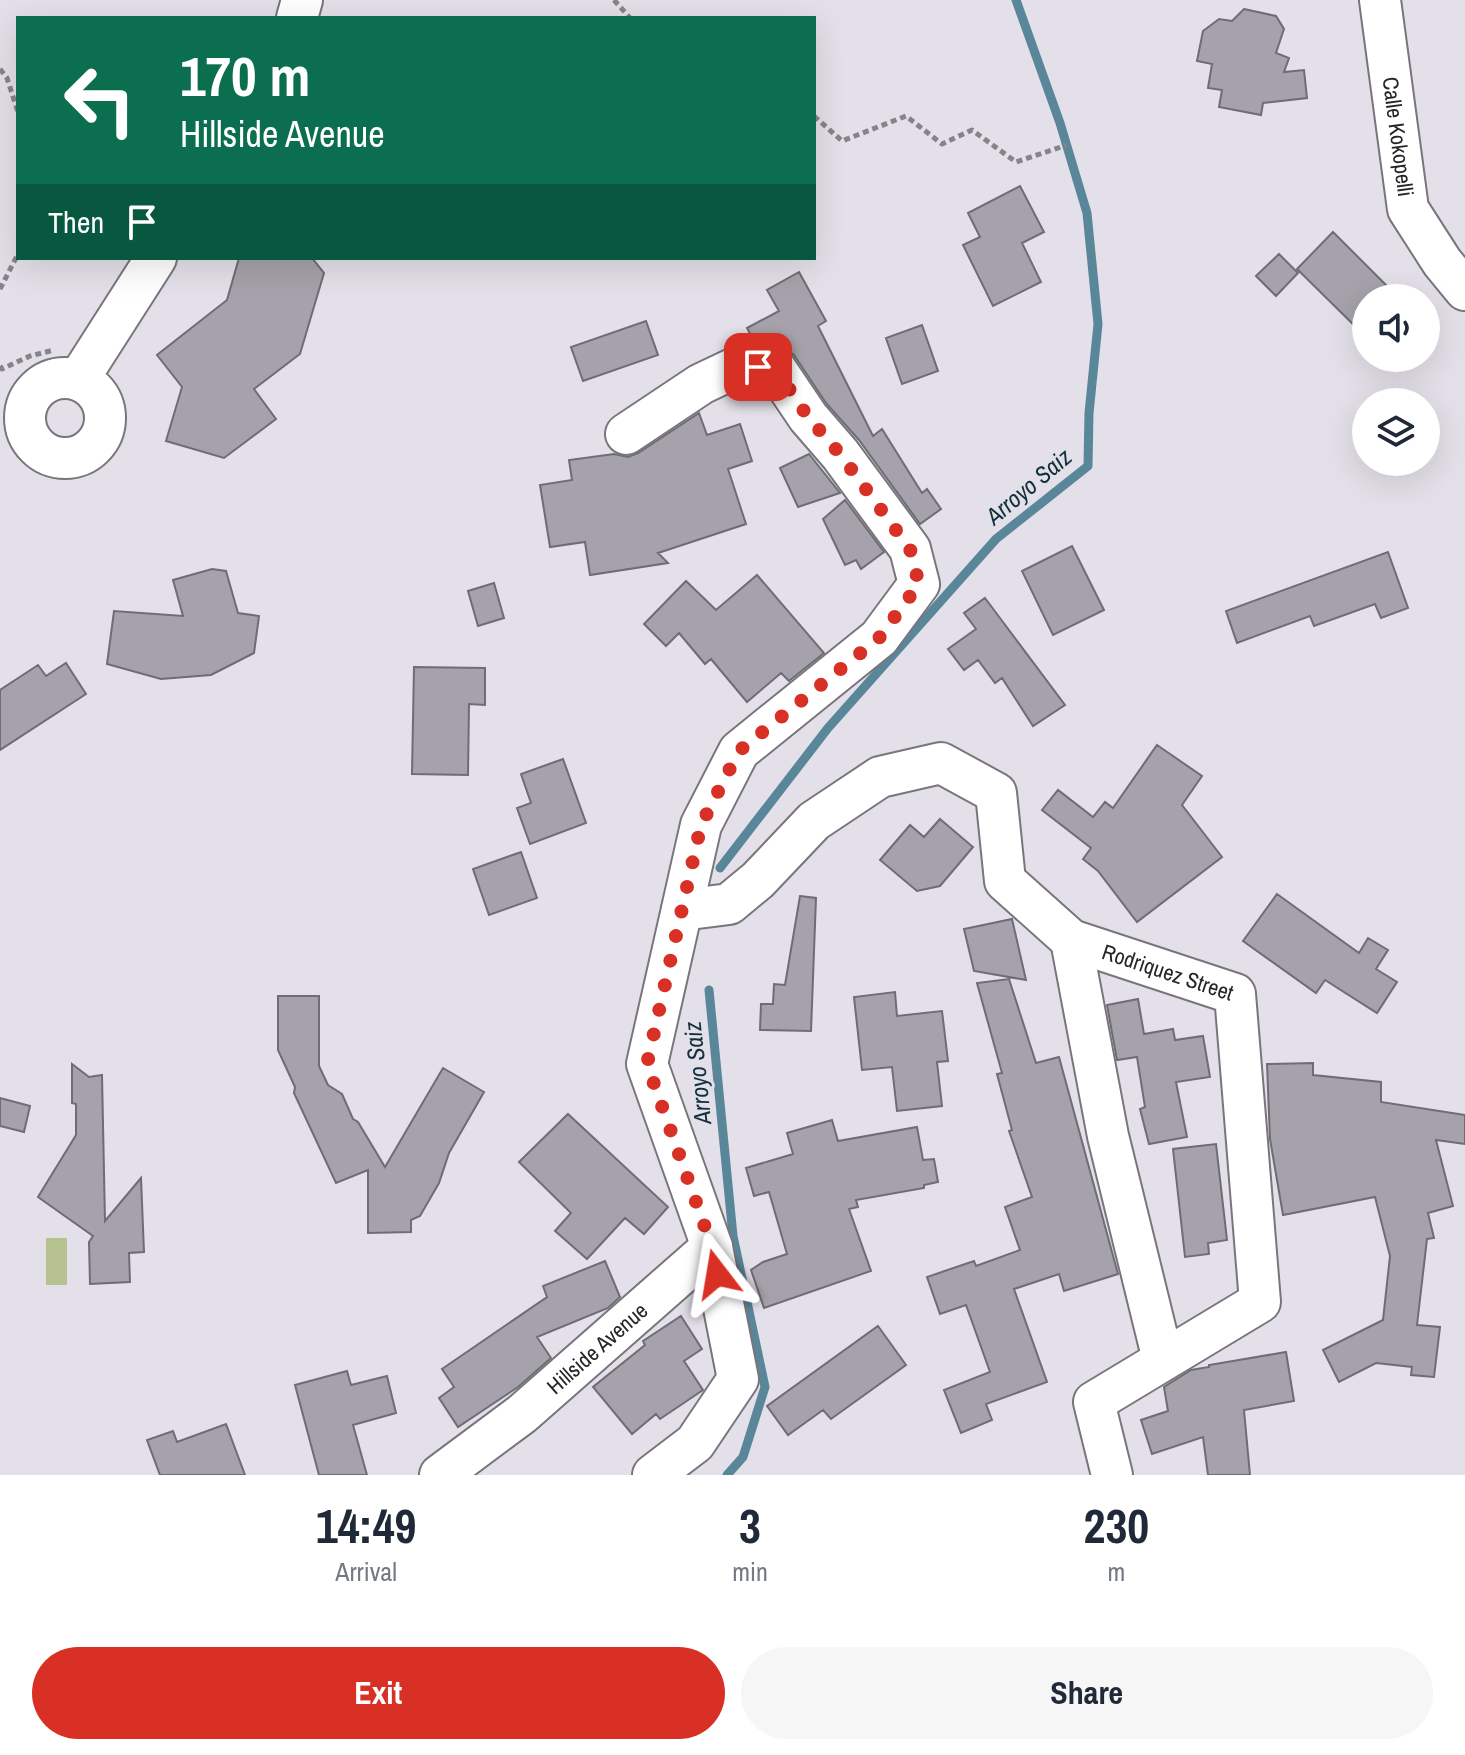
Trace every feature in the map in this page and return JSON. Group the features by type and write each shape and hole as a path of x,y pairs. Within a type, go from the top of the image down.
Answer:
{"street":[{"name":"Calle Kokopelli","path":"1380,0 1408,209 1457,263"},
{"path":"78,380 155,260"},
{"path":"626,434 701,384 741,365 775,368 808,417 840,454 910,549 919,584 879,638 739,751 701,825 647,1064 712,1247 738,1379 695,1443 653,1475"},
{"name":"Rodriquez Street","path":"682,910 729,904 758,880 814,821 880,777 941,763 996,793 1005,881 1071,940 1235,994 1260,1302 1094,1402 1112,1475"},
{"path":"1071,940 1108,1136 1163,1360"},
{"name":"Hillside Avenue","path":"440,1475 522,1414 712,1247"}],"path":[{"path":"614,0 628,16"},
{"path":"0,69 7,78 16,106"},
{"path":"816,118 842,141 906,116 942,144 972,130 1016,162 1067,145"},
{"path":"0,289 16,258"},
{"path":"0,366 2,369 30,356 53,351 60,341"}],"green space":[{"path":"46,1238 67,1238 67,1285 46,1285"}],"building":[{"path":"1244,9 1276,16 1284,29 1276,53 1289,58 1284,72 1304,70 1307,98 1263,103 1261,115 1219,107 1222,90 1208,88 1212,64 1197,61 1203,31 1219,19 1232,21"},
{"path":"1020,186 1044,232 1022,243 1041,282 993,306 963,245 980,237 968,213"},
{"path":"1333,232 1385,284 1352,284 1352,323 1297,269"},
{"path":"1279,254 1298,273 1276,296 1256,276"},
{"path":"238,260 314,260 324,273 300,354 254,389 276,419 224,458 166,441 182,387 157,355 227,300"},
{"path":"799,272 826,321 818,326 873,436 882,429 922,493 927,489 941,509 920,524 859,440 826,403 794,355 781,346 755,343 747,328 779,311 767,290"},
{"path":"646,321 658,355 583,381 571,347"},
{"path":"922,325 938,371 902,384 886,338"},
{"path":"699,413 707,435 740,424 752,461 728,469 746,524 658,553 668,563 590,575 585,542 550,547 540,485 572,480 569,460 614,454 628,457 638,453"},
{"path":"809,454 840,493 798,507 780,468"},
{"path":"845,500 884,552 861,569 856,560 845,565 823,519"},
{"path":"1072,546 1104,610 1053,635 1022,571"},
{"path":"1388,552 1408,608 1381,618 1375,604 1314,626 1310,616 1237,643 1226,611"},
{"path":"212,569 226,571 238,613 259,616 254,653 211,675 161,679 107,664 114,611 183,616 173,580"},
{"path":"757,575 824,653 789,681 781,673 747,702 711,659 705,664 679,633 666,646 644,624 686,581 716,610"},
{"path":"494,583 504,618 478,626 468,591"},
{"path":"985,598 1065,705 1033,726 1002,678 995,683 978,660 964,670 948,649 976,629 964,613"},
{"path":"66,663 86,694 0,750 0,690 38,665 46,676"},
{"path":"414,667 485,668 485,705 469,704 468,775 412,774"},
{"path":"1157,745 1202,776 1182,805 1222,857 1137,922 1098,871 1083,859 1091,848 1042,810 1058,790 1093,817 1105,802 1113,808"},
{"path":"563,759 586,823 530,844 517,808 531,803 521,774"},
{"path":"940,819 973,847 940,886 917,891 880,860 910,825 924,837"},
{"path":"521,852 537,898 489,915 473,869"},
{"path":"1277,894 1359,953 1368,938 1388,950 1376,969 1397,982 1377,1013 1325,980 1316,993 1243,941"},
{"path":"800,896 816,898 811,1031 760,1030 761,1004 773,1004 774,984 785,985"},
{"path":"1012,919 1026,980 974,971 964,929"},
{"path":"1009,979 1036,1063 1059,1057 1118,1274 1064,1291 1059,1274 1014,1289 1047,1382 986,1404 992,1420 961,1433 944,1390 990,1372 966,1305 940,1314 927,1277 974,1261 976,1266 1020,1250 1005,1207 1032,1197 1009,1131 1012,1130 997,1074 1002,1073 977,983"},
{"path":"895,992 897,1016 942,1011 948,1061 937,1062 942,1106 897,1111 892,1067 862,1070 854,997"},
{"path":"278,996 319,996 319,1066 328,1085 342,1094 353,1119 358,1122 385,1167 443,1068 484,1092 449,1153 439,1183 420,1216 411,1220 411,1232 368,1233 368,1170 336,1183 294,1093 295,1087 278,1050"},
{"path":"1138,999 1144,1034 1173,1029 1175,1040 1203,1036 1210,1077 1176,1082 1187,1137 1149,1144 1140,1109 1145,1107 1137,1057 1117,1060 1107,1005"},
{"path":"1313,1063 1313,1075 1381,1082 1381,1102 1465,1115 1465,1144 1436,1140 1453,1206 1428,1213 1434,1238 1427,1239 1417,1325 1440,1327 1434,1377 1411,1375 1412,1367 1376,1363 1339,1382 1323,1350 1383,1320 1390,1256 1375,1197 1283,1215 1270,1139 1267,1064"},
{"path":"72,1064 89,1077 102,1075 105,1221 141,1178 144,1252 129,1253 130,1282 90,1284 89,1242 93,1236 38,1197 76,1135"},
{"path":"0,1098 30,1106 24,1132 0,1126"},
{"path":"568,1114 668,1207 644,1234 625,1218 587,1259 555,1231 571,1213 519,1162"},
{"path":"832,1120 838,1141 917,1127 923,1160 934,1159 938,1182 924,1185 924,1188 856,1200 858,1207 849,1209 871,1271 764,1308 751,1270 763,1262 787,1254 769,1192 754,1196 746,1168 793,1154 787,1133"},
{"path":"1216,1144 1227,1240 1208,1243 1209,1254 1185,1257 1173,1149"},
{"path":"605,1261 620,1297 608,1308 537,1337 551,1358 518,1387 458,1427 439,1398 454,1387 442,1369 547,1297 543,1286"},
{"path":"681,1316 702,1349 684,1361 703,1390 660,1419 656,1414 632,1434 593,1387 645,1345 643,1341"},
{"path":"878,1326 906,1365 831,1419 823,1410 788,1435 767,1406"},
{"path":"1286,1352 1294,1401 1244,1410 1250,1475 1208,1475 1203,1437 1152,1454 1141,1420 1168,1411 1164,1387 1191,1370"},
{"path":"347,1371 351,1385 387,1376 396,1413 353,1425 367,1475 319,1475 295,1385"},
{"path":"226,1424 245,1475 160,1475 147,1440 173,1431 177,1442"}],"waterway":[{"name":"Arroyo Saiz","path":"720,868 828,728 996,539 1088,466 1089,413 1098,324 1087,213 1060,123 1016,0"},
{"name":"Arroyo Saiz","path":"709,990 733,1236 765,1387 743,1457 727,1475"}],"route":[{"path":"717,1274 712,1247 647,1064 701,825 739,751 879,638 919,584 910,549 840,454 808,417 775,368 758,367"}]}
